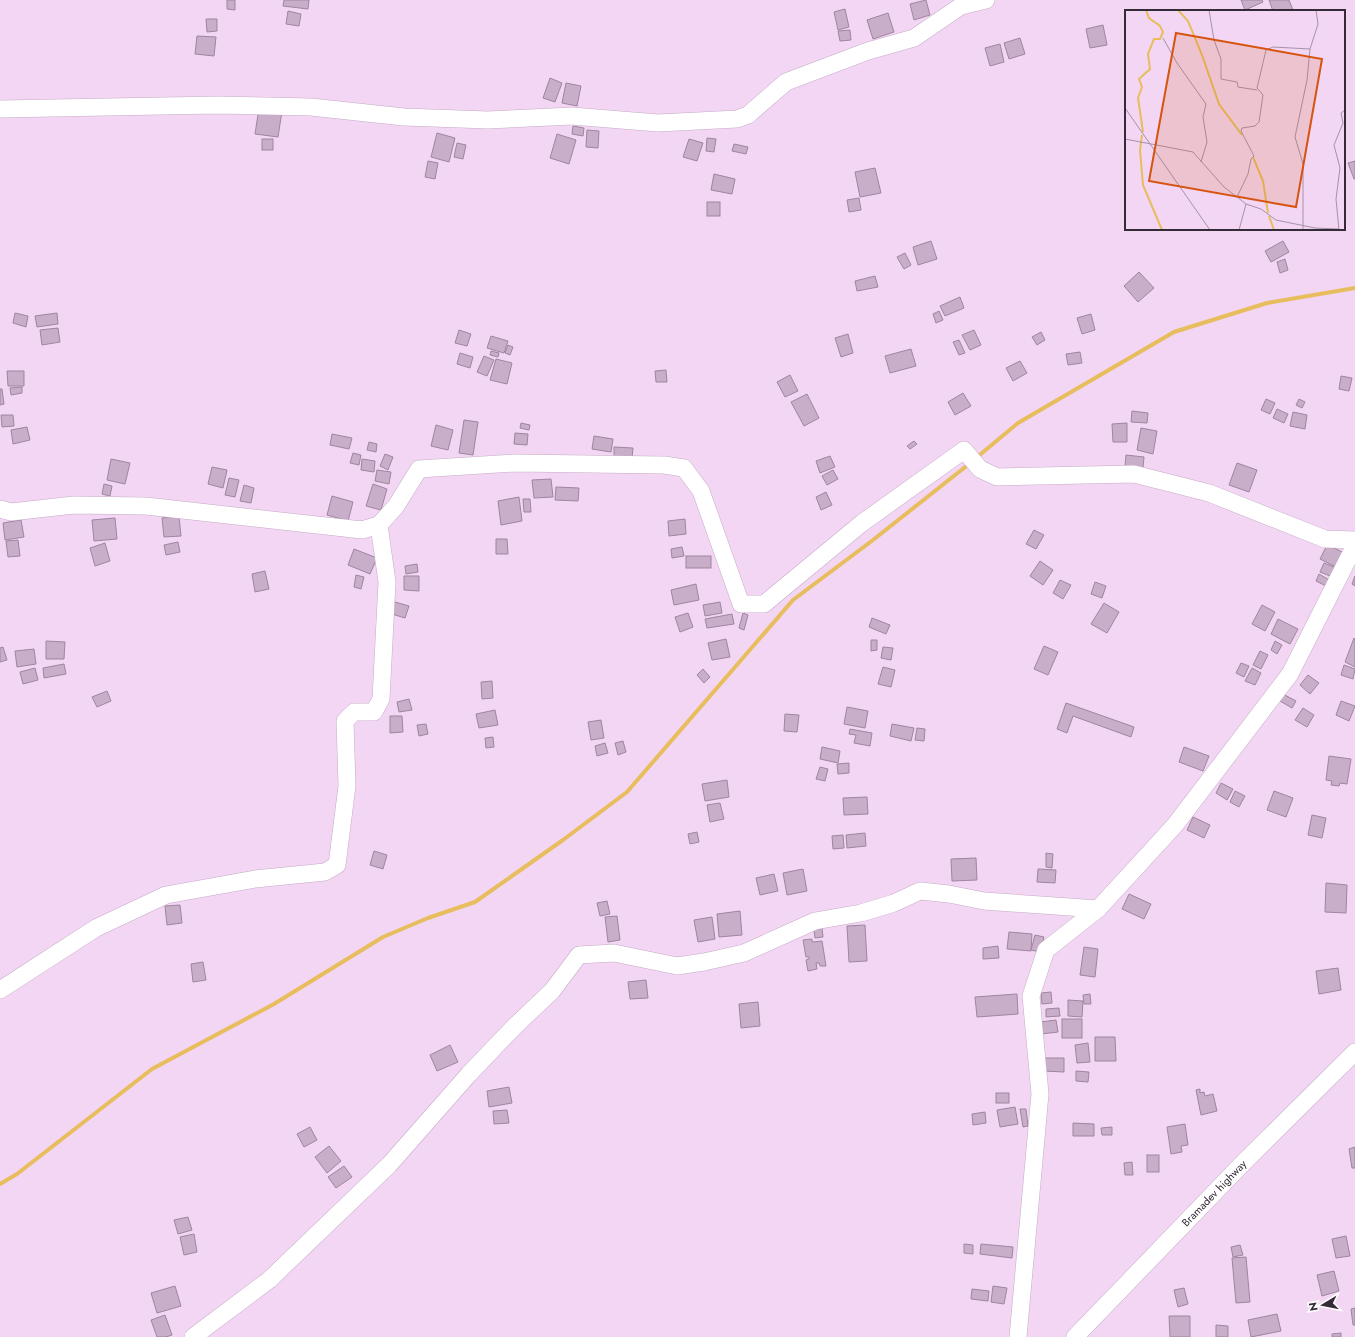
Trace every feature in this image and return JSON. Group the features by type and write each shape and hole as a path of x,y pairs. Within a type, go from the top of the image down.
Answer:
{"street":[{"path":"0,109 217,105 311,107 404,117 488,120 572,116 658,123 737,119 748,115 786,82 868,50 914,38 961,6 986,0"},
{"path":"0,509 11,512 74,505 146,506 362,530 380,525 396,506 419,469 515,463 664,465 684,468 701,491 742,604 764,604 862,523 964,450 980,469 997,477 1134,474 1209,493 1325,539 1355,540"},
{"path":"0,990 96,928 166,895 255,879 325,872 337,865 347,786 345,722 354,712 374,712 381,699 387,582 380,525"},
{"path":"1018,1337 1040,1094 1031,996 1046,950 1098,909 1175,825 1290,674 1355,545"},
{"path":"193,1337 268,1280 389,1165 474,1069 515,1026 552,991 579,955 614,953 677,966 704,962 744,953 815,921 860,913 894,903 920,891 949,894 984,901 1098,909"},
{"name":"Bramadev highway","path":"1075,1337 1243,1163 1355,1052"}],"building":[{"path":"227,0 235,0 235,10 227,9"},
{"path":"284,0 309,0 308,9 283,6"},
{"path":"926,0 930,15 914,20 910,4"},
{"path":"1241,0 1262,0 1263,2 1245,10"},
{"path":"1269,0 1289,0 1293,10 1273,10"},
{"path":"845,9 849,27 838,30 834,12"},
{"path":"288,11 301,14 299,26 286,24"},
{"path":"888,13 894,32 873,39 867,20"},
{"path":"206,19 217,19 217,31 207,32"},
{"path":"1103,25 1107,45 1090,48 1086,29"},
{"path":"850,30 851,40 840,41 838,31"},
{"path":"197,36 216,37 214,56 195,54"},
{"path":"1020,38 1025,54 1009,59 1004,43"},
{"path":"1000,44 1004,62 990,66 985,48"},
{"path":"550,78 562,83 555,102 543,98"},
{"path":"566,83 581,86 577,106 562,103"},
{"path":"259,108 282,111 278,137 255,134"},
{"path":"573,126 584,128 583,136 572,134"},
{"path":"587,130 599,131 598,148 586,147"},
{"path":"437,133 455,138 449,162 431,157"},
{"path":"557,134 576,140 569,164 550,158"},
{"path":"707,138 716,139 714,152 706,151"},
{"path":"262,139 273,139 273,150 262,150"},
{"path":"689,139 703,143 697,161 683,157"},
{"path":"457,143 466,145 463,159 454,157"},
{"path":"734,144 748,147 746,154 732,151"},
{"path":"428,161 438,163 435,179 425,177"},
{"path":"1355,161 1355,179 1354,179 1348,163"},
{"path":"875,168 881,193 860,197 855,172"},
{"path":"714,174 735,179 732,194 711,190"},
{"path":"859,198 861,210 849,212 847,200"},
{"path":"707,202 720,202 720,216 707,216"},
{"path":"931,241 937,259 918,265 913,247"},
{"path":"1283,241 1289,252 1271,262 1265,251"},
{"path":"905,253 911,265 904,269 897,257"},
{"path":"1285,259 1288,270 1280,273 1277,262"},
{"path":"1139,272 1154,288 1138,302 1124,286"},
{"path":"875,276 878,287 857,291 855,281"},
{"path":"960,297 964,308 945,316 940,306"},
{"path":"939,311 943,320 936,323 933,314"},
{"path":"15,313 28,316 26,327 13,323"},
{"path":"57,313 58,324 37,327 35,316"},
{"path":"1091,314 1095,330 1082,334 1077,318"},
{"path":"58,328 60,342 42,345 40,330"},
{"path":"459,330 471,334 467,346 455,343"},
{"path":"974,330 981,345 970,350 962,335"},
{"path":"1041,332 1045,340 1037,345 1032,337"},
{"path":"848,334 853,353 841,357 835,338"},
{"path":"491,336 508,341 504,353 487,348"},
{"path":"959,340 965,353 959,355 953,342"},
{"path":"508,345 513,347 510,355 505,353"},
{"path":"911,349 916,366 890,373 885,356"},
{"path":"491,351 499,353 498,357 490,355"},
{"path":"1080,352 1082,363 1068,365 1066,354"},
{"path":"460,353 473,357 470,368 457,364"},
{"path":"484,356 494,360 487,376 477,372"},
{"path":"496,359 512,363 507,384 490,380"},
{"path":"1020,361 1027,373 1013,381 1006,368"},
{"path":"666,370 667,382 656,382 655,371"},
{"path":"7,371 24,371 24,386 8,386"},
{"path":"790,375 798,391 785,397 777,382"},
{"path":"1341,376 1352,378 1349,391 1339,389"},
{"path":"22,387 22,393 11,395 10,388"},
{"path":"0,389 2,389 4,404 0,405"},
{"path":"963,393 971,406 955,415 948,402"},
{"path":"807,394 819,418 804,426 791,402"},
{"path":"1266,399 1275,403 1270,414 1261,410"},
{"path":"1299,399 1305,402 1302,408 1296,405"},
{"path":"1277,409 1288,414 1284,423 1273,418"},
{"path":"1132,411 1148,413 1147,423 1131,422"},
{"path":"1293,412 1307,415 1305,429 1290,426"},
{"path":"1,415 13,415 14,426 2,427"},
{"path":"464,420 478,422 473,455 459,453"},
{"path":"521,423 530,425 529,430 520,428"},
{"path":"1127,423 1127,442 1113,442 1112,424"},
{"path":"436,425 453,430 448,450 431,446"},
{"path":"27,427 30,440 13,444 11,430"},
{"path":"1141,428 1157,431 1153,454 1137,450"},
{"path":"515,433 528,434 527,445 514,444"},
{"path":"332,434 352,438 349,449 330,445"},
{"path":"594,436 613,439 611,452 592,449"},
{"path":"914,441 917,444 910,449 907,446"},
{"path":"369,442 377,444 376,452 367,450"},
{"path":"614,447 633,448 632,458 614,457"},
{"path":"353,453 361,455 359,465 350,463"},
{"path":"385,454 393,457 388,470 380,466"},
{"path":"1126,455 1144,457 1143,468 1125,466"},
{"path":"830,456 835,467 820,473 816,461"},
{"path":"111,459 130,463 125,484 107,480"},
{"path":"362,459 375,461 374,472 361,470"},
{"path":"1237,463 1257,470 1249,492 1229,485"},
{"path":"212,467 227,470 223,488 208,484"},
{"path":"377,470 391,472 389,484 375,481"},
{"path":"833,470 838,479 827,485 822,476"},
{"path":"229,478 239,480 235,497 225,495"},
{"path":"551,479 553,497 534,498 532,480"},
{"path":"104,484 112,486 110,496 102,494"},
{"path":"373,484 387,489 381,510 366,506"},
{"path":"244,485 254,488 251,503 240,501"},
{"path":"556,487 579,488 578,501 555,500"},
{"path":"826,492 832,505 821,510 816,497"},
{"path":"332,496 353,502 348,521 327,515"},
{"path":"519,497 522,521 501,525 498,501"},
{"path":"523,499 530,499 531,512 524,512"},
{"path":"179,516 181,536 164,537 162,518"},
{"path":"115,518 117,539 94,541 92,520"},
{"path":"685,519 686,534 669,536 668,521"},
{"path":"21,520 24,537 5,540 3,523"},
{"path":"1034,530 1044,535 1036,549 1026,544"},
{"path":"496,539 507,539 508,554 496,554"},
{"path":"18,540 20,556 8,557 6,541"},
{"path":"178,542 180,552 166,555 164,545"},
{"path":"105,543 110,561 95,566 90,548"},
{"path":"1327,545 1347,554 1340,569 1320,559"},
{"path":"682,547 684,556 672,558 671,549"},
{"path":"354,549 377,558 370,574 348,565"},
{"path":"686,556 711,556 711,568 686,568"},
{"path":"1040,561 1053,570 1043,585 1030,576"},
{"path":"1324,563 1339,569 1335,578 1320,572"},
{"path":"417,564 418,572 406,574 405,566"},
{"path":"265,571 269,589 255,592 252,574"},
{"path":"1319,574 1331,581 1328,587 1316,581"},
{"path":"356,575 364,577 361,589 354,587"},
{"path":"404,576 419,576 419,591 404,590"},
{"path":"1355,576 1355,586 1352,584"},
{"path":"1060,580 1071,585 1063,599 1053,593"},
{"path":"1095,582 1106,586 1102,598 1091,594"},
{"path":"696,584 699,600 674,605 671,590"},
{"path":"395,602 409,606 405,618 392,614"},
{"path":"720,602 722,613 705,616 703,605"},
{"path":"1104,603 1119,612 1107,633 1091,624"},
{"path":"1262,605 1275,612 1265,631 1252,624"},
{"path":"688,613 693,627 680,632 675,617"},
{"path":"743,613 748,615 744,630 739,628"},
{"path":"732,614 734,624 707,628 705,619"},
{"path":"872,618 890,625 886,634 869,627"},
{"path":"1278,619 1298,629 1290,644 1271,634"},
{"path":"1354,638 1355,639 1355,667 1345,662"},
{"path":"726,639 730,657 712,660 708,643"},
{"path":"871,640 877,640 877,650 871,651"},
{"path":"46,641 65,642 64,659 46,659"},
{"path":"1275,641 1282,645 1277,654 1271,650"},
{"path":"1044,646 1058,652 1048,675 1034,669"},
{"path":"3,647 7,660 0,662 0,648"},
{"path":"883,647 893,648 891,660 881,658"},
{"path":"34,649 36,664 17,667 15,651"},
{"path":"1260,651 1268,655 1261,669 1253,665"},
{"path":"1241,663 1249,666 1244,677 1236,673"},
{"path":"64,664 66,674 44,678 43,668"},
{"path":"1344,665 1355,669 1353,679 1341,675"},
{"path":"883,667 895,670 891,687 878,684"},
{"path":"35,668 38,680 23,684 20,672"},
{"path":"1252,668 1261,673 1255,685 1245,681"},
{"path":"703,669 710,677 704,683 697,675"},
{"path":"1308,675 1319,683 1310,694 1300,685"},
{"path":"492,681 493,698 482,699 481,682"},
{"path":"107,691 111,701 97,707 92,697"},
{"path":"1283,694 1296,701 1292,708 1280,701"},
{"path":"409,699 412,710 399,712 397,702"},
{"path":"1341,701 1355,706 1349,721 1336,715"},
{"path":"1066,703 1134,727 1131,737 1073,716 1067,733 1057,729"},
{"path":"847,707 868,711 865,728 844,724"},
{"path":"1303,708 1314,715 1307,727 1295,720"},
{"path":"495,710 498,725 479,728 476,714"},
{"path":"785,714 799,715 797,732 784,731"},
{"path":"390,716 402,716 403,732 390,733"},
{"path":"601,720 604,738 591,740 588,722"},
{"path":"426,724 428,734 419,736 417,725"},
{"path":"892,724 914,728 911,741 890,736"},
{"path":"917,728 925,729 924,741 915,740"},
{"path":"850,729 872,733 870,746 854,743 856,735 849,734"},
{"path":"493,737 494,747 486,748 485,738"},
{"path":"623,741 626,752 618,755 615,743"},
{"path":"605,743 608,753 597,756 595,746"},
{"path":"822,747 840,751 838,763 820,759"},
{"path":"1184,747 1209,756 1203,771 1179,762"},
{"path":"1329,756 1351,759 1347,784 1340,783 1339,786 1331,785 1332,781 1326,780"},
{"path":"849,763 849,773 838,774 837,764"},
{"path":"820,767 828,769 825,781 816,779"},
{"path":"727,780 729,797 705,801 702,784"},
{"path":"1221,783 1233,789 1227,800 1216,793"},
{"path":"1235,791 1245,796 1239,807 1230,802"},
{"path":"1274,791 1293,798 1286,817 1267,810"},
{"path":"867,797 868,814 844,815 843,798"},
{"path":"720,803 724,819 710,822 707,805"},
{"path":"1312,815 1326,818 1322,838 1308,835"},
{"path":"1193,817 1210,825 1204,838 1187,830"},
{"path":"697,832 699,842 690,844 688,834"},
{"path":"865,833 866,846 847,848 846,835"},
{"path":"843,835 844,848 833,849 832,836"},
{"path":"374,851 387,855 383,869 370,865"},
{"path":"1046,853 1053,854 1052,868 1046,867"},
{"path":"976,858 977,880 952,881 951,859"},
{"path":"803,869 807,891 787,895 783,873"},
{"path":"1038,869 1056,870 1055,883 1037,882"},
{"path":"774,874 778,891 760,895 756,878"},
{"path":"1326,883 1347,885 1346,913 1325,912"},
{"path":"1129,894 1151,904 1144,919 1122,909"},
{"path":"607,901 610,914 600,916 597,903"},
{"path":"180,905 182,923 167,925 165,906"},
{"path":"740,911 742,935 719,937 717,914"},
{"path":"617,916 620,940 608,942 605,917"},
{"path":"712,917 715,939 698,942 694,920"},
{"path":"865,925 867,961 849,962 847,926"},
{"path":"822,928 823,937 815,938 814,930"},
{"path":"1009,932 1032,934 1031,951 1007,949"},
{"path":"1035,935 1044,937 1040,952 1031,950"},
{"path":"812,939 812,942 822,941 826,966 820,966 819,963 816,963 817,969 808,971 806,960 809,959 809,957 806,957 803,940"},
{"path":"998,946 999,958 983,959 983,948"},
{"path":"1084,947 1098,949 1095,977 1080,975"},
{"path":"203,962 206,980 193,982 191,964"},
{"path":"1338,968 1341,990 1319,994 1316,971"},
{"path":"646,980 648,998 630,999 628,982"},
{"path":"1051,992 1052,1003 1042,1004 1041,993"},
{"path":"1017,994 1018,1014 977,1017 975,997"},
{"path":"1090,994 1091,1004 1084,1004 1083,995"},
{"path":"1068,1000 1083,1001 1082,1017 1068,1016"},
{"path":"758,1002 760,1026 741,1028 739,1004"},
{"path":"1059,1008 1060,1016 1046,1017 1046,1009"},
{"path":"1062,1019 1082,1019 1082,1038 1062,1038"},
{"path":"1056,1020 1058,1032 1041,1034 1040,1022"},
{"path":"1095,1037 1115,1037 1116,1061 1095,1061"},
{"path":"1088,1043 1090,1062 1077,1063 1075,1045"},
{"path":"450,1045 458,1062 437,1071 430,1055"},
{"path":"1043,1058 1064,1058 1064,1072 1043,1071"},
{"path":"1076,1071 1089,1072 1088,1082 1076,1081"},
{"path":"509,1087 512,1103 489,1107 487,1091"},
{"path":"1200,1089 1200,1093 1204,1092 1205,1096 1213,1094 1217,1111 1201,1115 1196,1090"},
{"path":"996,1093 1009,1093 1009,1103 996,1103"},
{"path":"1015,1107 1018,1124 1000,1127 997,1110"},
{"path":"1020,1109 1026,1109 1028,1126 1023,1127"},
{"path":"507,1110 509,1123 494,1124 493,1111"},
{"path":"985,1112 986,1123 973,1125 972,1114"},
{"path":"1073,1123 1094,1124 1094,1136 1073,1136"},
{"path":"1185,1124 1188,1145 1181,1146 1182,1152 1171,1154 1167,1127"},
{"path":"310,1127 317,1140 304,1147 297,1134"},
{"path":"1112,1127 1112,1135 1102,1135 1101,1128"},
{"path":"329,1146 341,1161 327,1173 315,1157"},
{"path":"1355,1147 1355,1168 1352,1168 1349,1149"},
{"path":"1147,1155 1159,1155 1159,1172 1147,1172"},
{"path":"1132,1162 1133,1175 1125,1175 1124,1163"},
{"path":"344,1166 352,1177 336,1188 328,1177"},
{"path":"188,1217 192,1230 178,1234 174,1220"},
{"path":"194,1234 197,1252 184,1255 180,1237"},
{"path":"1346,1236 1350,1256 1336,1258 1332,1239"},
{"path":"964,1244 973,1245 973,1254 964,1253"},
{"path":"981,1244 1013,1247 1012,1258 980,1254"},
{"path":"1240,1245 1243,1255 1233,1257 1231,1247"},
{"path":"1246,1257 1250,1302 1236,1303 1232,1258"},
{"path":"1334,1271 1339,1291 1322,1296 1317,1275"},
{"path":"175,1286 181,1306 157,1313 151,1293"},
{"path":"993,1286 1007,1288 1004,1304 991,1302"},
{"path":"1184,1288 1188,1304 1178,1307 1174,1290"},
{"path":"972,1289 989,1291 988,1301 971,1299"},
{"path":"1355,1308 1355,1325 1353,1325 1351,1309"},
{"path":"1277,1314 1281,1331 1251,1337 1248,1320"},
{"path":"165,1315 172,1335 157,1337 151,1320"},
{"path":"1169,1316 1190,1316 1190,1337 1170,1337"},
{"path":"1216,1325 1228,1326 1228,1337 1216,1337"},
{"path":"1341,1333 1341,1337 1332,1337 1332,1334"}],"waterway":[{"path":"976,458 1018,423 1174,332 1267,303 1355,288"},
{"path":"0,1184 17,1174 152,1069 274,1004 383,937 428,918 475,902 563,840 627,792 793,600 873,540 969,464"}]}
